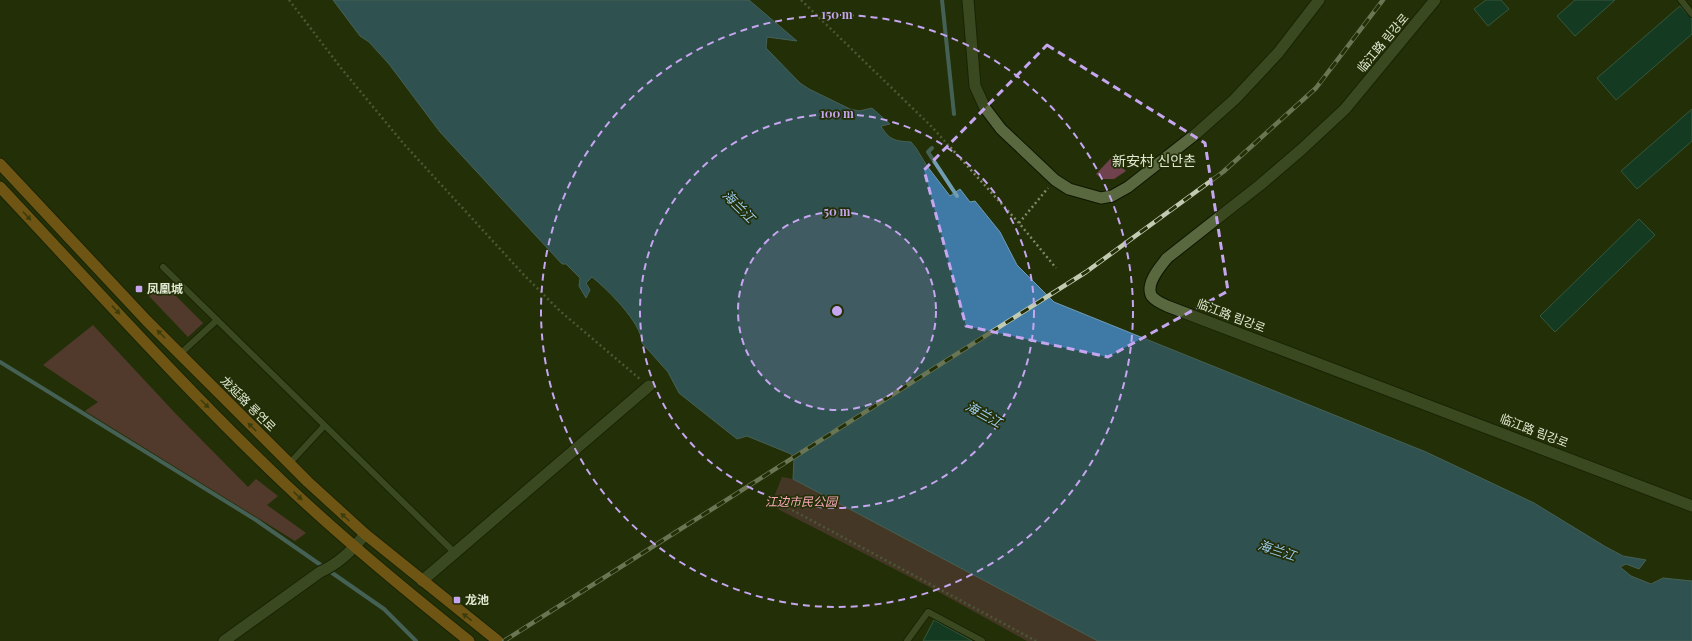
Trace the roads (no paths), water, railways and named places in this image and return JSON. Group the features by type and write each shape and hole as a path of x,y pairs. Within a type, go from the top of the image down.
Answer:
{"highway":[{"name":"龙延路 룡연로","path":"0,164 180,354 289,464 365,534 498,641"},
{"path":"0,187 190,389 271,471 354,548 469,641"}],"street":[{"path":"968,0 975,86 985,108 1001,129 1055,180 1069,188 1102,198 1112,196 1128,187 1197,133 1235,99 1278,53 1319,0"},
{"name":"临江路 림강로","path":"1435,0 1345,109 1302,149 1167,258 1156,272 1150,287 1151,296 1155,300 1175,308 1692,506"},
{"path":"422,581 649,386"},
{"path":"224,641 354,548 365,534"}],"lane":[{"path":"1681,0 1692,14"},
{"path":"164,267 454,553"},
{"path":"180,354 217,320"},
{"path":"289,464 324,426"},
{"path":"907,641 912,632 928,612 982,641"}],"water":[{"name":"海兰江","path":"333,0 749,0 797,41 767,37 766,48 800,83 850,109 859,111 872,108 890,124 881,126 890,137 901,141 911,142 950,196 960,189 970,202 975,201 1000,232 1017,265 1054,302 1426,452 1534,503 1623,556 1646,560 1639,569 1626,564 1620,567 1631,576 1651,584 1663,578 1692,581 1692,641 1098,641 793,479 794,459 791,454 747,436 737,439 679,393 668,372 642,343 636,326 623,307 592,277 586,283 590,290 586,298 579,286 580,278 566,264 562,264 440,132 389,64 369,42 360,36"}],"waterway":[{"path":"942,0 954,114"},
{"path":"932,148 928,152 957,196"},
{"path":"0,362 256,520 384,609 416,641"}],"railway":[{"path":"504,641 1086,272 1223,172 1316,88 1383,0"}],"place":[{"name":"凤凰城","path":"139,289"},
{"name":"龙池","path":"457,600"}],"district":[{"name":"新安村 신안촌","path":"1154,161"}],"park label":[{"name":"江边市民公园","path":"801,502"}]}
